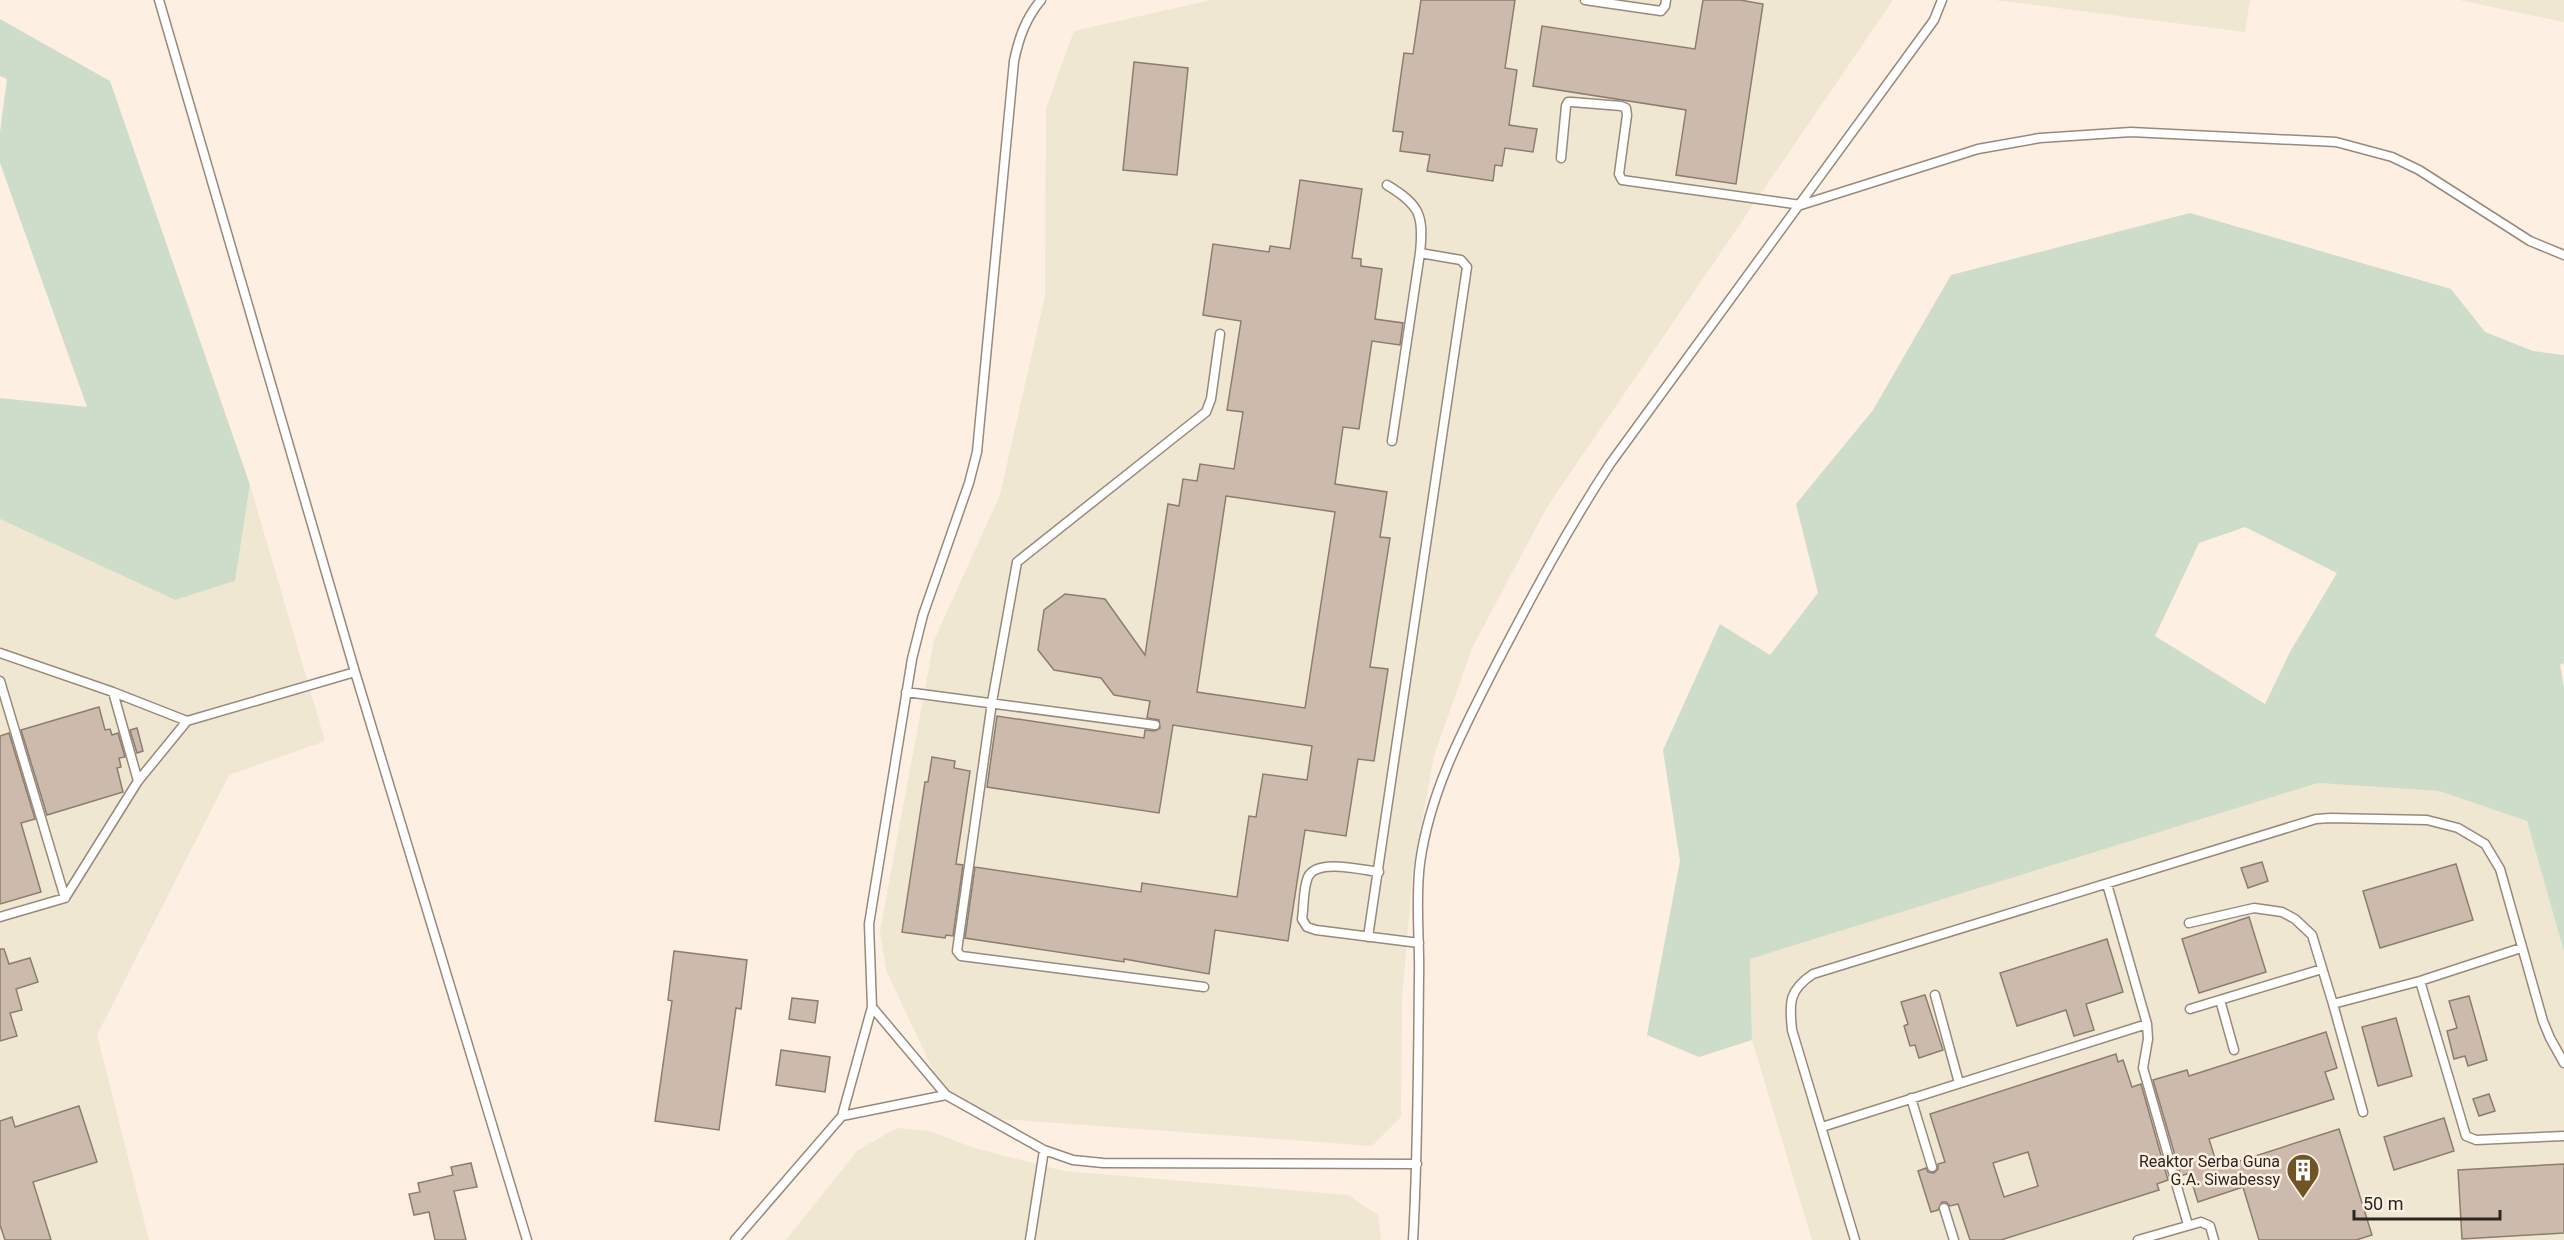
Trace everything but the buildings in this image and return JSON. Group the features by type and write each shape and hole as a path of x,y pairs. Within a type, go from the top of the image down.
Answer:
{"lane":[{"path":"159,0 355,672 527,1240"},
{"path":"735,1240 842,1116 872,1007 869,924 906,692 919,631 969,483 977,452 1014,61 1020,36 1030,13 1041,0"},
{"path":"1585,0 1661,11 1666,0"},
{"path":"1413,1240 1417,1164 1420,864 1427,825 1438,788 1455,745 1572,522 1610,464 1934,20 1942,0"},
{"path":"1561,158 1568,102 1626,108 1627,115 1618,174 1622,180 1801,205 1978,149 2040,138 2131,132 2336,142 2392,157 2419,171 2530,240 2564,255"},
{"path":"1387,186 1407,197 1416,208 1419,215 1420,253 1392,441"},
{"path":"1368,937 1467,267 1461,260 1420,253"},
{"path":"1204,987 961,956 957,951 992,702 1017,562 1206,412 1211,399 1220,334"},
{"path":"0,653 113,692 187,721"},
{"path":"0,917 65,898 138,781 187,721 355,672"},
{"path":"0,681 65,898"},
{"path":"113,692 138,781"},
{"path":"906,692 1155,725"},
{"path":"1856,1240 1792,1030 1790,1008 1797,985 1813,974 2316,819 2427,820 2458,828 2485,844 2494,855 2500,869 2521,948 2550,1038 2564,1062"},
{"path":"1378,872 1328,866 1315,868 1308,877 1302,919 1307,927 1316,930 1419,943"},
{"path":"2107,884 2147,1024 2143,1068 2188,1225"},
{"path":"2189,923 2241,909 2268,909 2282,912 2305,926 2312,935 2363,1112"},
{"path":"2333,1004 2420,981 2521,948"},
{"path":"2190,1009 2322,969"},
{"path":"2420,981 2466,1136 2476,1140 2564,1137"},
{"path":"1935,995 1959,1083"},
{"path":"2220,1000 2234,1050"},
{"path":"872,1007 946,1095 1044,1150 1073,1160 1103,1163 1417,1164"},
{"path":"1822,1127 2147,1024"},
{"path":"842,1116 946,1095"},
{"path":"1911,1098 1932,1167"},
{"path":"1030,1240 1044,1150"},
{"path":"1944,1208 1954,1240"},
{"path":"2138,1240 2188,1225 2207,1222 2214,1240"}],"shaded area":[{"path":"1211,0 1893,0 1547,507 1472,648 1434,756 1413,870 1402,999 1401,1117 1372,1146 987,1118 941,1087 886,970 880,931 934,640 1000,495 1045,296 1046,108 1074,31"},
{"path":"1994,0 2250,0 2245,32"},
{"path":"2459,0 2564,0 2564,22"},
{"path":"250,485 325,741 229,775 97,1035 149,1240 0,1240 0,519 175,600 235,581"},
{"path":"2318,783 2439,791 2527,821 2564,952 2564,1240 1812,1240 1752,1040 1750,959"},
{"path":"897,1128 930,1131 974,1148 1064,1171 1348,1195 1378,1215 1381,1240 786,1240 858,1150"}],"green space":[{"path":"0,19 110,81 250,485 235,581 175,600 0,519 0,398 87,407 0,163 0,132 7,79 0,76"},
{"path":"2190,213 2451,289 2485,332 2533,351 2564,355 2564,663 2560,665 2564,688 2564,952 2527,821 2439,791 2318,783 1750,959 1752,1040 1699,1057 1647,1035 1680,861 1663,750 1720,624 1770,655 1818,593 1796,504 1873,410 1951,275","holes":["2245,527 2337,573 2290,652 2265,704 2155,636 2199,543"]}],"place":[{"name":"Reaktor Serba Guna G.A. Siwabessy","path":"2303,1199"}]}
